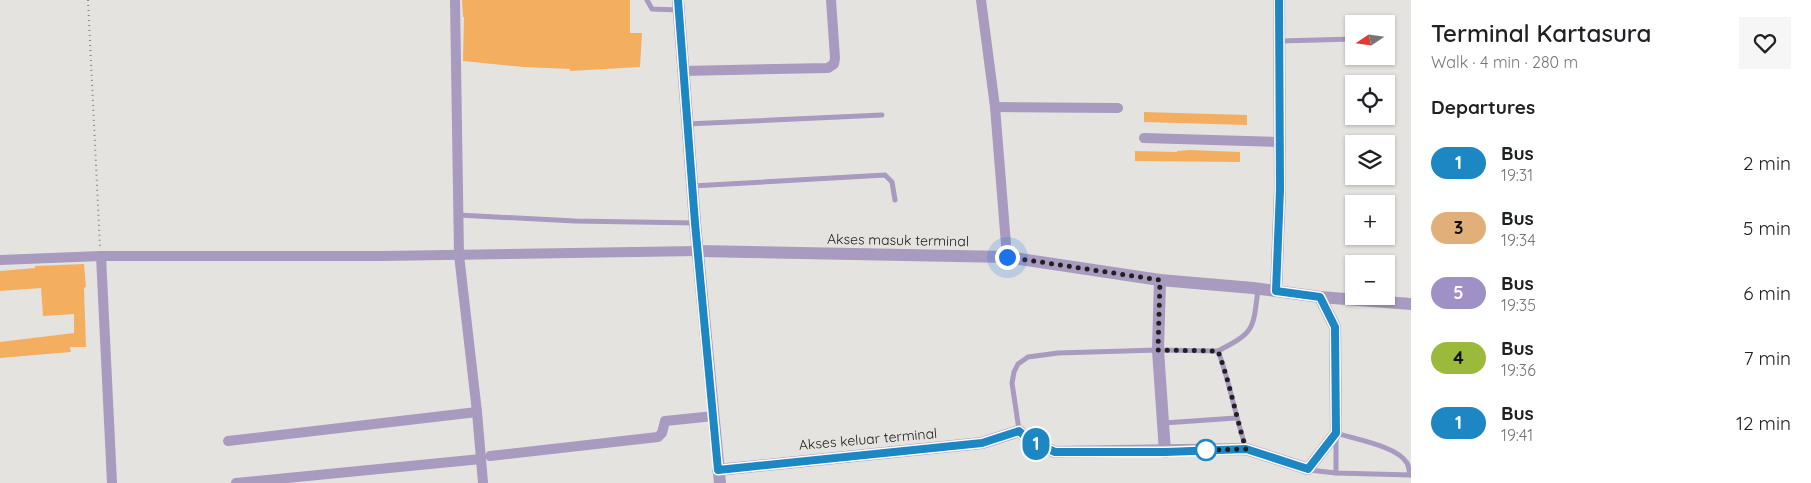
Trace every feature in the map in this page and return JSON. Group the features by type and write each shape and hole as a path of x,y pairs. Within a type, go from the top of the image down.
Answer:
{"street":[{"path":"455,0 459,255 477,412 486,458 483,483"},
{"path":"683,71 828,68 834,64 835,58 831,0"},
{"path":"981,0 995,108 1007,257"},
{"path":"1276,291 1280,189 1279,0"},
{"path":"678,5 695,223 720,483"},
{"path":"995,108 1118,108"},
{"path":"1144,138 1279,142"},
{"path":"0,260 101,256 459,255 698,251"},
{"name":"Akses masuk terminal","path":"698,251 1007,257 1160,280 1320,297 1411,304"},
{"path":"101,256 112,483"},
{"path":"1160,280 1158,350 1165,452"},
{"path":"1308,483 1308,469 1336,433 1335,327 1320,297"},
{"path":"228,441 477,412"},
{"path":"236,483 486,458 658,438 662,433 665,421 714,416"},
{"path":"1019,431 1029,440 1055,452 1165,452 1246,449 1308,469"},
{"name":"Akses keluar terminal","path":"718,470 982,443 1019,431"}],"lane":[{"path":"647,0 652,10 678,5"},
{"path":"1280,41 1345,39"},
{"path":"687,124 882,115"},
{"path":"692,186 886,175 892,182 895,200"},
{"path":"458,216 575,221 695,223"},
{"path":"1019,431 1012,383 1018,364 1028,357 1158,350 1218,351 1248,334 1253,324 1258,289"},
{"path":"1218,351 1246,449"},
{"path":"1163,423 1236,418"},
{"path":"1308,469 1336,473 1410,475 1408,464 1400,455 1384,447 1336,433 1336,473"}],"path":[{"path":"88,0 101,256"}],"building":[{"path":"462,0 630,0 630,33 642,33 640,67 570,71 570,69 523,67 463,61 464,17"},
{"path":"1144,112 1247,115 1247,125 1144,122"},
{"path":"1190,150 1240,152 1240,162 1135,161 1135,151 1177,152"},
{"path":"84,264 86,347 70,347 71,352 0,358 0,342 74,333 74,314 43,316 41,288 0,291 0,271 35,268 35,266"}],"bus line":[{"name":"1","path":"678,0 695,223 705,313 718,470 982,443 1019,431 1029,440 1055,452 1165,452 1246,449 1308,469 1336,433 1335,327 1320,297 1276,291 1280,189 1279,0"}],"route":[{"path":"1007,257 1160,280 1158,350 1218,351 1246,449 1206,450"}]}
